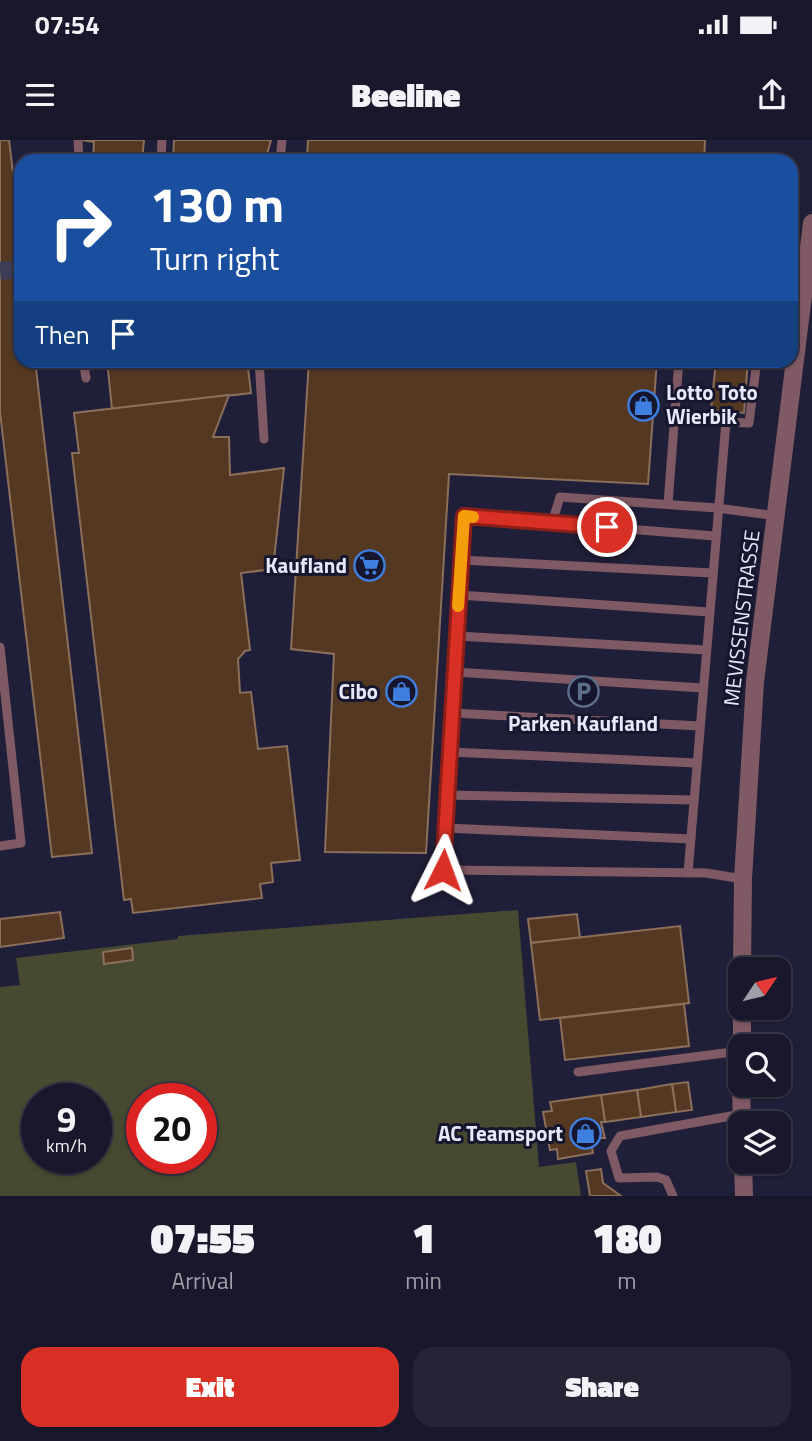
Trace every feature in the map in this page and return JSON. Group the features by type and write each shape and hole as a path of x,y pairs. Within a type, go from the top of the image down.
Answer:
{"street":[{"name":"MEVISSENSTRASSE","path":"799,274 812,223"},
{"name":"MEVISSENSTRASSE","path":"742,957 743,880 755,682 791,368"},
{"path":"743,1174 744,1196"}],"lane":[{"path":"84,368 86,378"},
{"path":"260,368 264,439"},
{"path":"668,504 678,368"},
{"path":"688,873 726,422 749,423 756,368"},
{"path":"552,523 560,497 717,508 776,516"},
{"path":"715,536 464,516 443,870 688,873 743,880"},
{"path":"461,560 712,573"},
{"path":"459,595 709,612"},
{"path":"457,636 706,650"},
{"path":"0,647 20,844 0,846"},
{"path":"455,672 703,688"},
{"path":"452,713 700,726"},
{"path":"450,752 697,763"},
{"path":"0,764 12,762"},
{"path":"447,794 694,800"},
{"path":"446,828 691,839"},
{"path":"578,1072 728,1051"},
{"path":"673,1196 666,1180 657,1177 627,1180 619,1178 611,1151 615,1141 620,1136 728,1121"}],"green space":[{"path":"518,910 539,1167 576,1162 581,1196 0,1196 0,987 20,985 16,958 178,939 178,936"}],"building":[{"path":"0,140 9,140 14,182 14,368 36,368 92,853 52,857 0,412"},
{"path":"82,140 144,140 143,154 93,154 94,142"},
{"path":"174,140 271,140 267,154 173,154"},
{"path":"308,140 705,140 704,154 307,154"},
{"path":"108,368 248,368 251,393 112,409"},
{"name":"Kaufland","path":"309,368 656,368 648,484 449,474 426,853 325,852 334,654 291,649"},
{"path":"715,368 747,368 744,413 711,410"},
{"path":"229,395 213,437 229,437 230,475 284,468 273,569 241,573 250,650 245,651 238,659 240,693 251,692 258,749 287,746 300,860 271,863 273,882 260,884 262,898 133,913 131,899 124,900 72,453 79,453 74,413"},
{"path":"60,912 64,938 0,947 0,919"},
{"path":"577,914 580,938 531,943 528,919"},
{"path":"680,926 689,1003 540,1020 531,943"},
{"path":"132,948 133,960 104,964 103,952"},
{"path":"684,1004 689,1046 565,1060 560,1018"},
{"path":"688,1082 692,1110 676,1112 672,1084"},
{"path":"672,1084 676,1112 641,1117 637,1090"},
{"path":"637,1090 641,1117 605,1122 601,1095"},
{"path":"601,1095 605,1122 601,1122 605,1138 590,1138 593,1153 558,1159 557,1149 550,1150 543,1112 552,1111 550,1102"},
{"path":"601,1169 603,1183 621,1196 590,1196 586,1171"}],"tunnel":[{"path":"0,271 14,270"}],"slow traffic":[{"path":"458,606 464,516 473,517"}],"place":[{"name":"Lotto Toto Wierbik","path":"643,405"},
{"name":"Kaufland","path":"370,566"},
{"name":"Cibo","path":"401,692"},
{"name":"Parken Kaufland","path":"583,692"},
{"name":"AC Teamsport","path":"586,1134"}],"route":[{"path":"443,870 464,516 607,527"}]}
